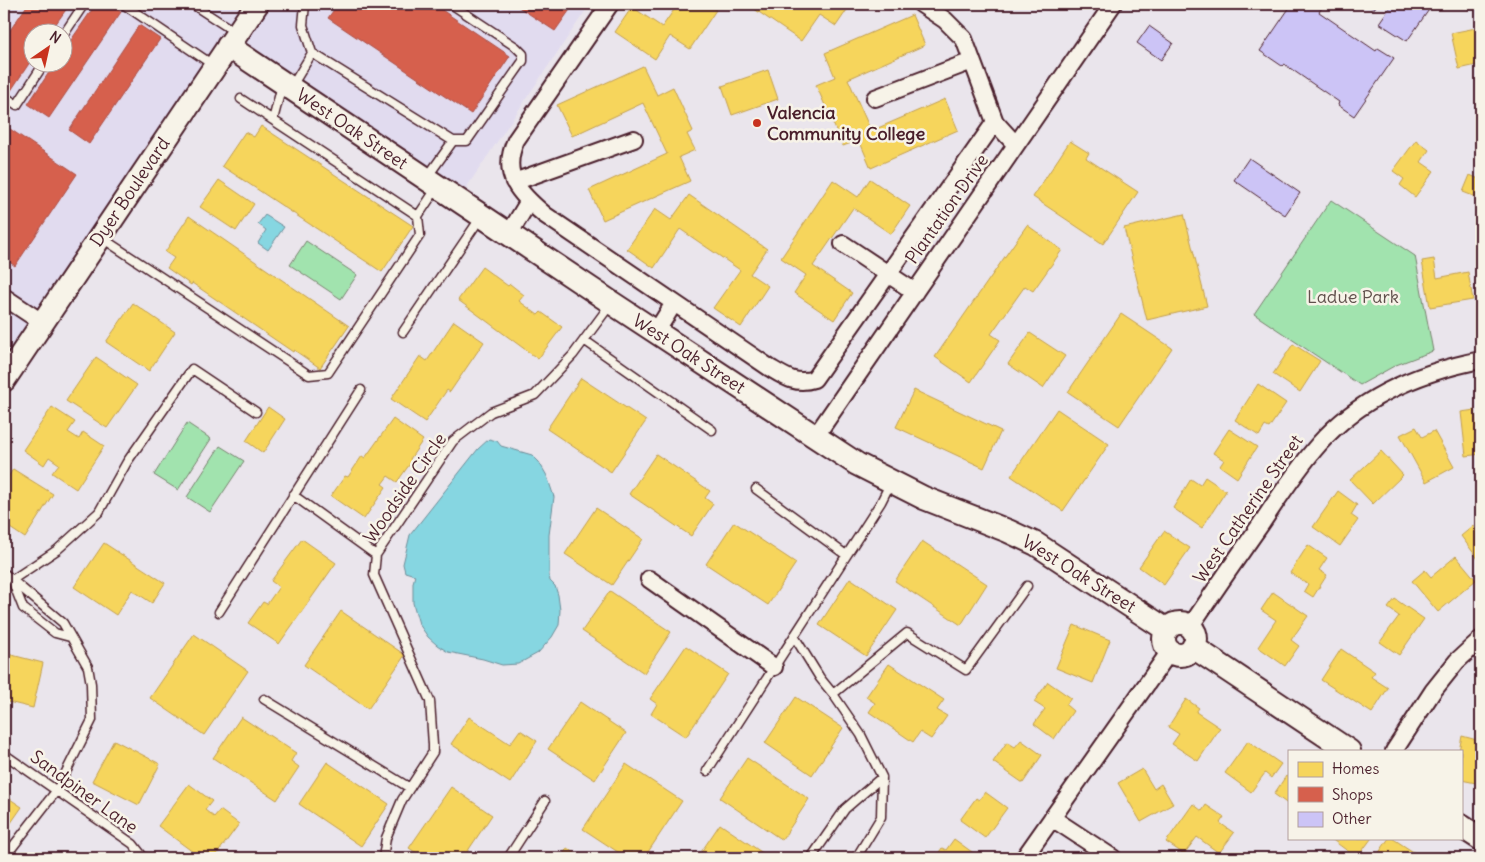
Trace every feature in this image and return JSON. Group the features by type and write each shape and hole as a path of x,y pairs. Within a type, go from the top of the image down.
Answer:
{"street":[{"name":"Dyer Boulevard","path":"4,380 257,4"},
{"path":"610,4 516,140 509,165 512,178 529,201 545,215 770,368 794,382 814,379 818,374 995,122"},
{"path":"921,4 945,20 964,39 995,122 1016,145"},
{"name":"Plantation Drive","path":"815,437 1113,4"},
{"name":"West Oak Street","path":"233,40 287,85 612,303 857,464 924,498 1036,544 1169,641"},
{"path":"875,98 972,61"},
{"path":"514,182 634,138"},
{"path":"509,234 529,201"},
{"path":"843,244 915,292"},
{"path":"4,297 42,323"},
{"path":"656,332 674,303"},
{"name":"West Catherine Street","path":"1191,637 1296,472 1320,443 1369,402 1395,387 1420,376 1481,360"},
{"path":"649,579 774,667"},
{"path":"1024,858 1169,641 1174,625 1186,625 1191,637 1347,750"},
{"path":"1395,750 1433,691 1457,661 1481,638"},
{"path":"1052,818 1113,858"},
{"path":"1462,827 1481,840"}],"lane":[{"path":"72,22 84,4"},
{"path":"123,4 214,66"},
{"path":"192,4 233,40"},
{"path":"305,4 303,25 312,52 452,141 467,141 523,61 523,54 516,47 451,4"},
{"path":"273,120 287,85 312,52"},
{"path":"4,96 17,105 38,72"},
{"path":"241,99 418,216"},
{"path":"100,236 309,375 328,373 420,235 418,216 452,141"},
{"path":"403,332 482,215"},
{"name":"Woodside Circle","path":"383,858 386,838 402,800 433,752 430,701 374,575 376,555 452,441 492,412 534,395 572,355 612,303"},
{"path":"584,340 712,430"},
{"path":"12,580 57,550 99,512 127,462 192,369 256,412"},
{"path":"219,612 362,390"},
{"path":"707,771 891,482"},
{"path":"756,489 846,555"},
{"path":"293,495 376,555"},
{"path":"4,573 63,623 88,667 91,684 92,720 57,790 43,811 4,858"},
{"path":"12,580 23,608 54,633 70,637"},
{"path":"833,694 907,634 966,670 1027,586"},
{"path":"794,636 820,678 861,735 882,777 881,817 856,858"},
{"path":"264,699 410,788"},
{"name":"Sandpiner Lane","path":"4,754 133,844 144,858"},
{"path":"811,858 845,809 882,777"},
{"path":"508,858 545,801"}],"shaded area":[{"path":"4,4 246,4 4,364"},
{"path":"268,4 590,4 464,191 241,43"}],"green space":[{"name":"Ladue Park","path":"1331,200 1415,256 1433,351 1396,365 1360,385 1254,314"},
{"path":"306,241 357,275 341,299 290,265"},
{"path":"187,423 211,439 178,490 154,475"},
{"path":"220,446 244,461 210,512 187,497"}],"water":[{"path":"265,215 284,227 268,250 258,243 266,230 258,224"},
{"path":"489,439 497,441 501,446 532,455 539,462 547,476 554,497 549,535 549,575 550,581 555,586 558,595 559,625 552,637 538,653 518,664 502,665 448,652 437,645 428,637 419,624 413,603 415,575 405,572 403,564 410,535 478,449"}],"building: Homes":[{"path":"678,4 706,4 716,10 690,49 670,36 655,59 615,32 632,7 662,27"},
{"path":"747,4 805,4 810,7 811,4 851,4 836,26 819,15 801,41"},
{"path":"912,15 925,45 848,79 871,131 945,99 958,130 871,168 859,140 843,146 816,85 835,77 825,53"},
{"path":"1481,27 1481,64 1459,69 1451,33"},
{"path":"643,66 657,95 673,87 693,131 687,134 695,150 679,157 690,181 603,220 589,190 667,154 643,103 572,136 557,105"},
{"path":"768,70 778,99 732,115 722,86"},
{"path":"261,126 413,226 382,272 222,166 245,132 254,137"},
{"path":"1416,140 1429,150 1421,162 1434,171 1415,197 1400,185 1404,179 1393,171"},
{"path":"1070,141 1089,153 1086,158 1138,192 1103,244 1033,197"},
{"path":"1470,175 1481,180 1481,199 1463,192"},
{"path":"870,179 910,206 891,234 853,208 813,266 852,293 834,320 794,293 806,275 781,258 833,180 858,197"},
{"path":"219,180 254,204 236,231 200,207"},
{"path":"689,195 767,249 750,274 768,286 741,327 713,308 740,270 680,229 654,268 627,249 655,209 671,220"},
{"path":"1184,214 1207,306 1147,320 1124,228"},
{"path":"189,216 349,326 320,368 167,268 174,258 165,252"},
{"path":"1027,225 1062,250 1033,291 1025,286 991,334 1000,340 971,382 935,357"},
{"path":"1434,259 1437,278 1468,272 1473,300 1430,307 1422,261"},
{"path":"482,267 524,295 519,301 538,315 541,312 562,327 538,359 458,300"},
{"path":"133,303 175,332 149,371 106,342"},
{"path":"1121,314 1172,348 1119,426 1068,392"},
{"path":"454,321 484,342 450,392 447,390 425,422 391,399 420,356 427,361"},
{"path":"1030,333 1065,356 1043,388 1008,364"},
{"path":"1293,344 1320,361 1300,392 1273,374"},
{"path":"96,357 137,385 107,428 66,401"},
{"path":"581,378 646,421 611,472 547,429"},
{"path":"1258,384 1286,403 1269,428 1265,426 1259,436 1235,420"},
{"path":"914,390 1001,431 984,468 896,427"},
{"path":"52,407 75,422 68,432 79,439 83,432 104,446 76,489 52,473 59,464 49,457 44,465 23,450"},
{"path":"268,407 285,419 263,453 246,441"},
{"path":"1057,409 1109,444 1063,511 1011,476"},
{"path":"1475,410 1476,425 1481,424 1481,454 1466,456 1461,412"},
{"path":"393,419 423,440 410,459 412,461 397,482 388,476 382,484 386,487 364,519 331,496 345,476 348,477 362,456 365,458"},
{"path":"1416,427 1422,437 1434,431 1454,467 1426,482 1400,435"},
{"path":"1229,429 1257,447 1237,478 1220,466 1224,460 1213,453"},
{"path":"1381,451 1403,475 1373,504 1350,480"},
{"path":"656,454 710,491 705,498 713,504 691,536 629,494"},
{"path":"13,469 53,494 25,538 4,524 4,484"},
{"path":"1205,477 1226,491 1202,528 1173,508 1191,479 1200,485"},
{"path":"1338,491 1357,505 1351,515 1358,520 1340,546 1313,527"},
{"path":"596,508 643,539 612,585 565,554"},
{"path":"734,522 796,563 768,605 706,564"},
{"path":"1473,526 1481,537 1481,563 1461,536"},
{"path":"1164,531 1190,548 1164,585 1139,567"},
{"path":"302,539 336,563 279,644 248,623 263,602 267,604 279,587 271,581"},
{"path":"922,541 987,584 961,625 895,581"},
{"path":"104,543 165,583 152,603 132,590 116,615 74,587"},
{"path":"1308,545 1327,558 1319,570 1327,575 1313,597 1304,591 1308,584 1290,573"},
{"path":"1456,556 1476,580 1438,612 1412,581 1425,570 1431,577"},
{"path":"850,578 897,610 866,656 819,625"},
{"path":"610,591 671,632 644,673 582,631"},
{"path":"1273,592 1308,616 1291,640 1299,646 1285,666 1258,647 1276,620 1261,610"},
{"path":"1395,599 1424,619 1399,655 1380,642 1399,616 1388,608"},
{"path":"341,611 405,655 368,709 304,665"},
{"path":"1074,625 1110,640 1093,683 1056,668"},
{"path":"194,634 248,671 204,735 150,698"},
{"path":"686,646 728,674 686,737 651,714 657,704 650,699"},
{"path":"1341,649 1375,672 1371,677 1388,688 1372,713 1321,680"},
{"path":"4,653 43,663 33,708 4,701"},
{"path":"889,664 944,700 937,710 947,716 931,739 920,732 913,742 869,712 875,703 866,697"},
{"path":"1048,682 1071,698 1066,705 1073,711 1054,739 1034,724 1045,709 1034,702"},
{"path":"796,697 843,728 812,775 765,743"},
{"path":"1186,699 1199,708 1196,712 1220,728 1198,761 1172,744 1179,734 1168,727"},
{"path":"580,702 626,733 595,780 548,749"},
{"path":"241,717 296,753 291,761 299,767 277,800 213,758"},
{"path":"469,717 510,744 520,730 537,741 510,783 451,744"},
{"path":"1462,736 1477,740 1476,744 1481,745 1481,784 1462,780 1462,750 1459,750"},
{"path":"114,740 160,764 139,805 92,781"},
{"path":"1021,740 1042,755 1023,783 993,762 1007,742 1015,747"},
{"path":"1248,741 1281,764 1271,778 1265,773 1251,792 1225,773"},
{"path":"747,758 809,799 782,840 720,798"},
{"path":"327,762 389,804 361,846 299,804"},
{"path":"626,764 682,801 644,858 627,858 583,829"},
{"path":"1142,769 1154,789 1161,784 1173,804 1141,822 1118,783"},
{"path":"1286,776 1288,777 1288,804 1274,794"},
{"path":"189,784 212,801 205,810 214,817 220,810 239,824 214,858 201,858 158,826"},
{"path":"451,787 492,815 463,858 424,858 409,848"},
{"path":"985,792 1007,808 985,838 960,820 976,798 979,800"},
{"path":"4,795 22,807 6,830 4,828"},
{"path":"1193,804 1202,811 1206,805 1224,817 1220,823 1234,833 1219,853 1197,837 1184,854 1166,842"},
{"path":"720,824 767,856 765,858 697,858"},
{"path":"954,839 976,855 973,858 935,858 942,848 946,850"},
{"path":"1333,840 1370,840 1357,858"},
{"path":"1388,840 1395,840 1421,857 1378,858 1376,857"},
{"path":"567,848 583,858 561,858"},
{"path":"551,852 561,858 547,858"},
{"path":"1252,853 1259,858 1248,858"}],"building: Shops":[{"path":"28,4 70,4 57,22 22,22 23,72 10,92 4,88 4,39"},
{"path":"96,4 108,4 121,12 49,118 28,104 49,72 72,72 72,39"},
{"path":"338,4 433,4 510,56 471,114 328,18"},
{"path":"514,4 574,4 555,31"},
{"path":"139,25 160,39 89,144 69,130"},
{"path":"4,125 77,174 15,266 4,258"}],"building: Other":[{"path":"1292,4 1315,4 1322,8 1319,12 1376,51 1378,48 1394,58 1354,116 1338,105 1339,102 1284,64 1282,66 1260,51"},
{"path":"1367,4 1377,4 1374,9"},
{"path":"1392,4 1433,4 1407,41 1379,23"},
{"path":"1149,26 1173,43 1161,60 1137,43"},
{"path":"1249,158 1300,193 1285,215 1234,180"}],"place":[{"name":"Valencia Community College","path":"757,123"}]}
